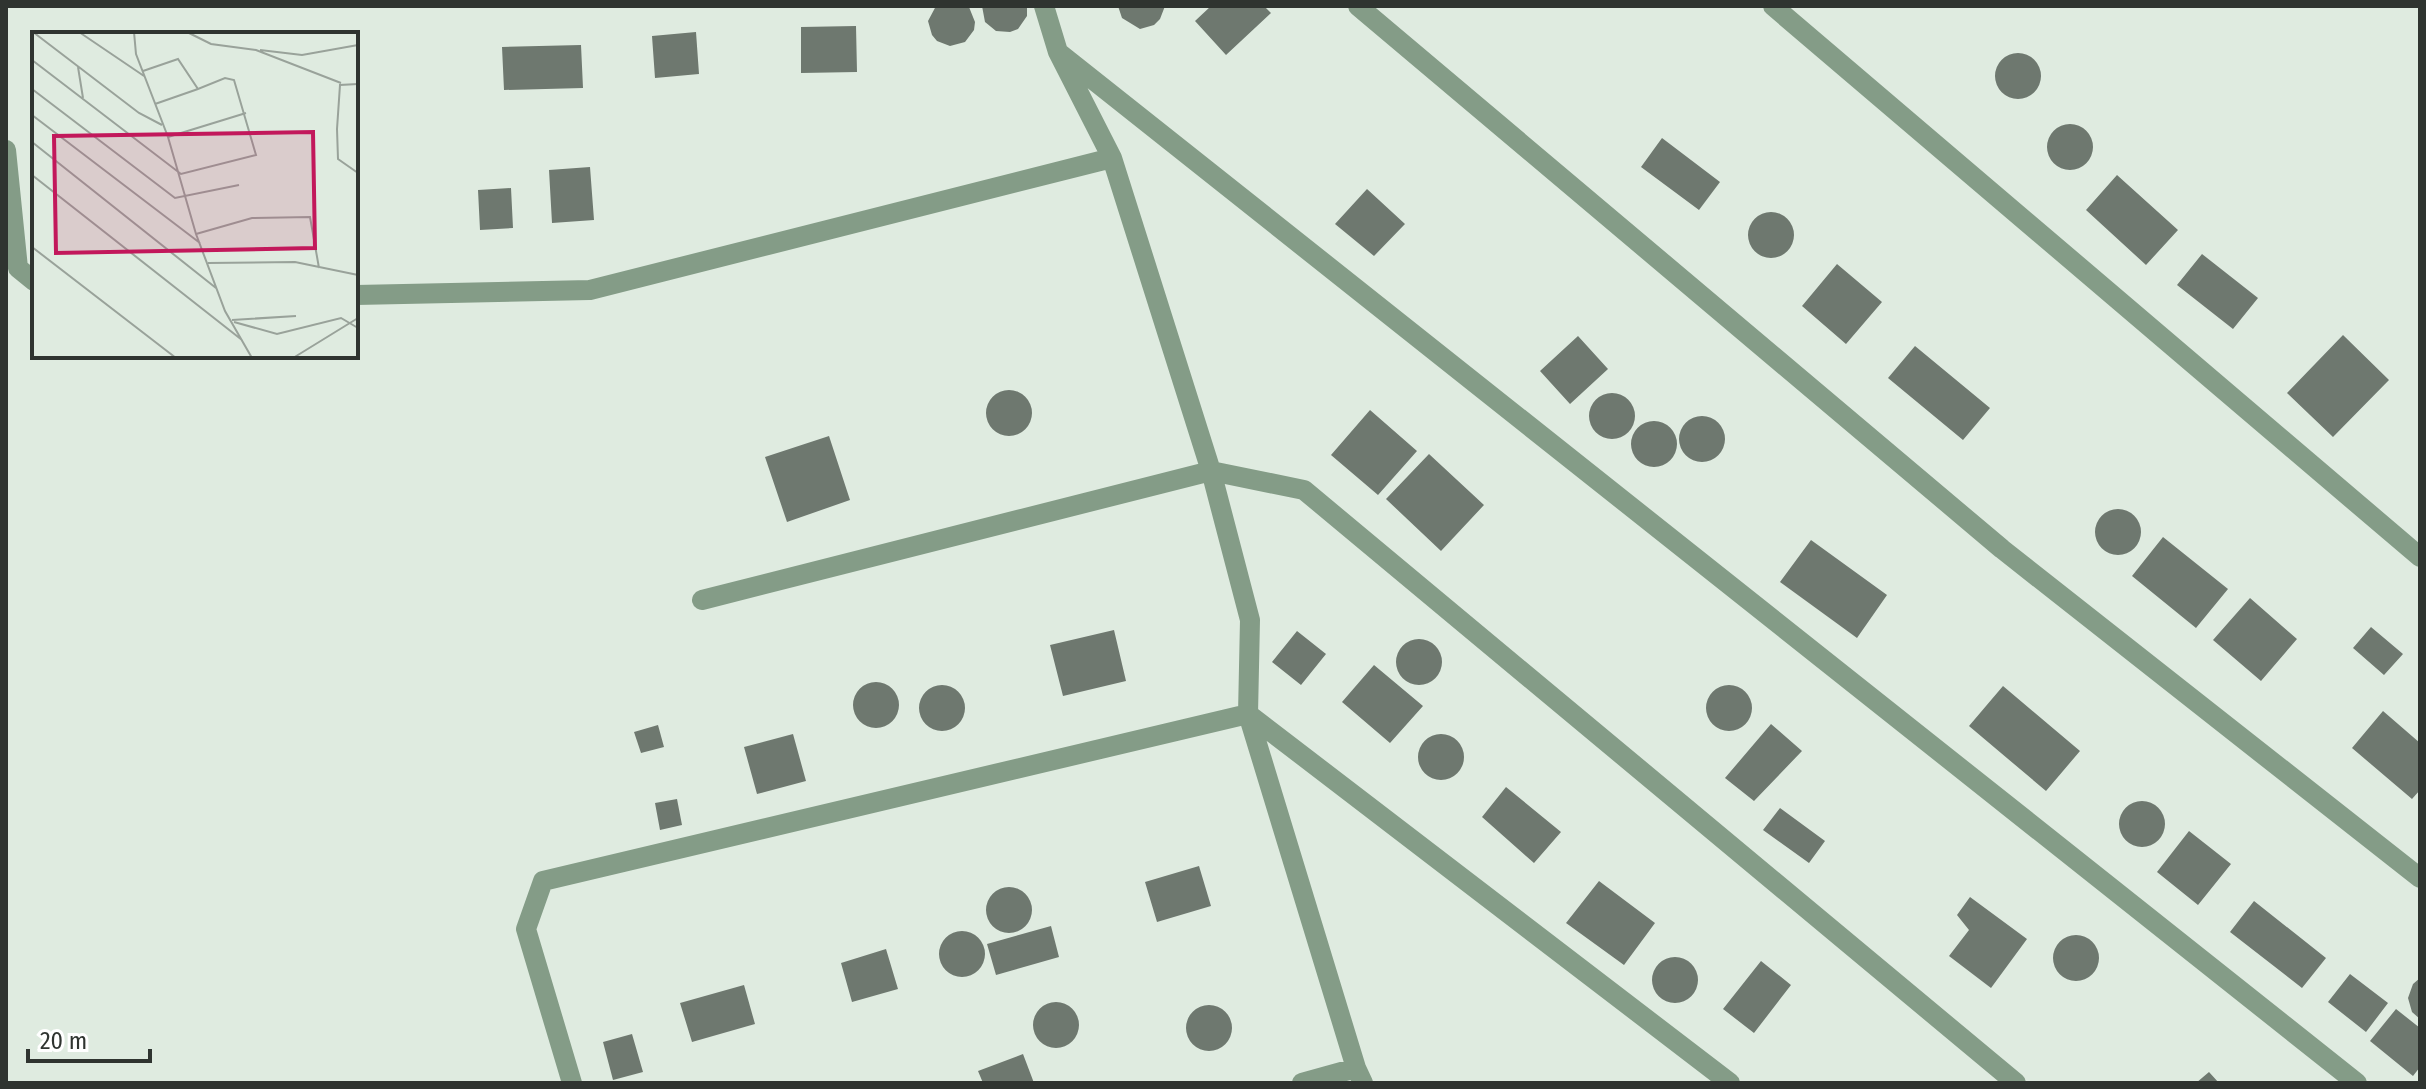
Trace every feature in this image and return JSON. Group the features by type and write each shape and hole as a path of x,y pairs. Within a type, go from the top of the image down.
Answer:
{"street":[{"path":"1044,6 1058,52 1112,158 1211,471 1250,620 1248,714 1360,1076 1302,1083"},
{"path":"1358,6 2002,549 2420,878"},
{"path":"1773,6 2420,557"},
{"path":"1058,52 2357,1083"},
{"path":"6,150 18,268 32,279"},
{"path":"358,295 590,290 1112,158"},
{"path":"702,600 1211,471 1304,490 1991,1075 2016,1083"},
{"path":"572,1083 526,929 543,881 1248,714"},
{"path":"1248,714 1730,1083"}],"building":[{"path":"936,6 969,7 975,22 974,30 965,42 950,46 937,41 932,35 928,21"},
{"path":"982,6 1027,6 1027,16 1018,29 996,31 985,22"},
{"path":"1118,6 1165,6 1154,25 1140,29 1122,18"},
{"path":"1211,6 1264,6 1271,13 1226,55 1195,21"},
{"path":"856,26 857,72 801,73 801,27"},
{"path":"696,32 699,74 655,78 652,36"},
{"path":"581,45 583,88 504,90 502,47"},
{"path":"2018,53 2034,60 2041,76 2034,92 2018,99 2002,92 1995,76 2002,60"},
{"path":"2070,124 2086,131 2093,147 2086,163 2070,170 2054,163 2047,147 2054,131"},
{"path":"1662,138 1720,182 1699,210 1641,167"},
{"path":"590,167 594,220 552,223 549,170"},
{"path":"2117,175 2178,230 2146,265 2086,210"},
{"path":"511,188 513,228 480,230 478,190"},
{"path":"1367,189 1405,224 1374,256 1335,224"},
{"path":"1771,212 1780,213 1787,219 1793,226 1793,244 1787,251 1780,257 1771,258 1762,257 1755,251 1749,244 1748,235 1749,226 1755,219 1762,213"},
{"path":"2202,254 2258,298 2233,329 2177,285"},
{"path":"1837,264 1882,302 1846,344 1802,306"},
{"path":"2343,335 2389,380 2333,437 2287,393"},
{"path":"1578,336 1608,369 1570,404 1540,371"},
{"path":"1915,346 1990,408 1963,440 1888,378"},
{"path":"1009,390 1018,391 1025,397 1031,404 1031,422 1025,429 1018,435 1009,436 1000,435 993,429 987,422 986,413 987,404 993,397 1000,391"},
{"path":"1612,393 1628,400 1635,416 1628,432 1612,439 1596,432 1589,416 1596,400"},
{"path":"1370,410 1417,451 1378,495 1331,455"},
{"path":"1702,416 1718,423 1725,439 1718,455 1702,462 1686,455 1679,439 1686,423"},
{"path":"1654,421 1670,428 1677,444 1670,460 1654,467 1638,460 1631,444 1638,428"},
{"path":"829,436 850,500 787,522 765,457"},
{"path":"1429,454 1484,505 1441,551 1386,499"},
{"path":"2118,509 2127,510 2134,516 2140,523 2140,541 2134,548 2127,554 2118,555 2109,554 2102,548 2096,541 2095,532 2096,523 2102,516 2109,510"},
{"path":"2163,537 2228,589 2196,628 2132,576"},
{"path":"1811,540 1887,595 1857,638 1780,582"},
{"path":"2250,598 2297,639 2261,681 2213,640"},
{"path":"2371,627 2403,654 2384,675 2353,648"},
{"path":"1114,630 1126,681 1063,696 1050,645"},
{"path":"1297,631 1326,654 1301,685 1272,662"},
{"path":"1419,639 1428,640 1435,646 1441,653 1441,671 1435,678 1428,684 1419,685 1410,684 1403,678 1397,671 1396,662 1397,653 1403,646 1410,640"},
{"path":"1374,665 1423,706 1390,743 1342,702"},
{"path":"876,682 885,683 892,689 898,696 898,714 892,721 885,727 876,728 867,727 860,721 854,714 853,705 854,696 860,689 867,683"},
{"path":"942,685 958,692 965,708 958,724 942,731 926,724 919,708 926,692"},
{"path":"1729,685 1745,692 1752,708 1745,724 1729,731 1713,724 1706,708 1713,692"},
{"path":"2003,686 2080,751 2046,791 1969,726"},
{"path":"2383,711 2420,743 2420,790 2412,799 2352,748"},
{"path":"1771,724 1802,751 1754,801 1725,778"},
{"path":"658,725 664,747 641,753 634,732"},
{"path":"793,734 806,781 757,794 744,747"},
{"path":"1441,734 1457,741 1464,757 1457,773 1441,780 1425,773 1418,757 1425,741"},
{"path":"1506,787 1561,832 1534,863 1482,817"},
{"path":"677,799 682,825 660,830 655,803"},
{"path":"2142,801 2158,808 2165,824 2158,840 2142,847 2126,840 2119,824 2126,808"},
{"path":"1780,808 1825,841 1809,863 1763,830"},
{"path":"2189,831 2231,864 2198,905 2157,872"},
{"path":"1199,866 1211,906 1157,922 1145,882"},
{"path":"1599,881 1655,923 1624,965 1566,923"},
{"path":"1009,887 1025,894 1032,910 1025,926 1009,933 993,926 986,910 993,894"},
{"path":"1970,897 2027,939 1991,988 1949,956 1969,930 1957,915"},
{"path":"2254,901 2326,958 2302,988 2230,932"},
{"path":"1051,926 1059,957 996,975 987,944"},
{"path":"962,931 978,938 985,954 978,970 962,977 946,970 939,954 946,938"},
{"path":"2076,935 2092,942 2099,958 2092,974 2076,981 2060,974 2053,958 2060,942"},
{"path":"886,949 898,989 852,1002 841,963"},
{"path":"1675,957 1691,964 1698,980 1691,996 1675,1003 1659,996 1652,980 1659,964"},
{"path":"1761,961 1791,985 1754,1033 1723,1009"},
{"path":"2350,974 2388,1003 2366,1032 2328,1002"},
{"path":"2420,978 2420,1019 2412,1012 2408,998 2413,984"},
{"path":"744,985 755,1024 692,1042 680,1003"},
{"path":"1056,1002 1065,1003 1072,1009 1078,1016 1078,1034 1072,1041 1065,1047 1056,1048 1047,1047 1040,1041 1034,1034 1033,1025 1034,1016 1040,1009 1047,1003"},
{"path":"1209,1005 1218,1006 1225,1012 1231,1019 1231,1037 1225,1044 1218,1050 1209,1051 1200,1050 1193,1044 1187,1037 1186,1028 1187,1019 1193,1012 1200,1006"},
{"path":"2396,1009 2420,1028 2420,1067 2413,1076 2370,1041"},
{"path":"632,1034 643,1072 613,1080 603,1042"},
{"path":"1023,1054 1034,1083 983,1083 978,1071"},
{"path":"2209,1072 2219,1083 2196,1083"}]}
